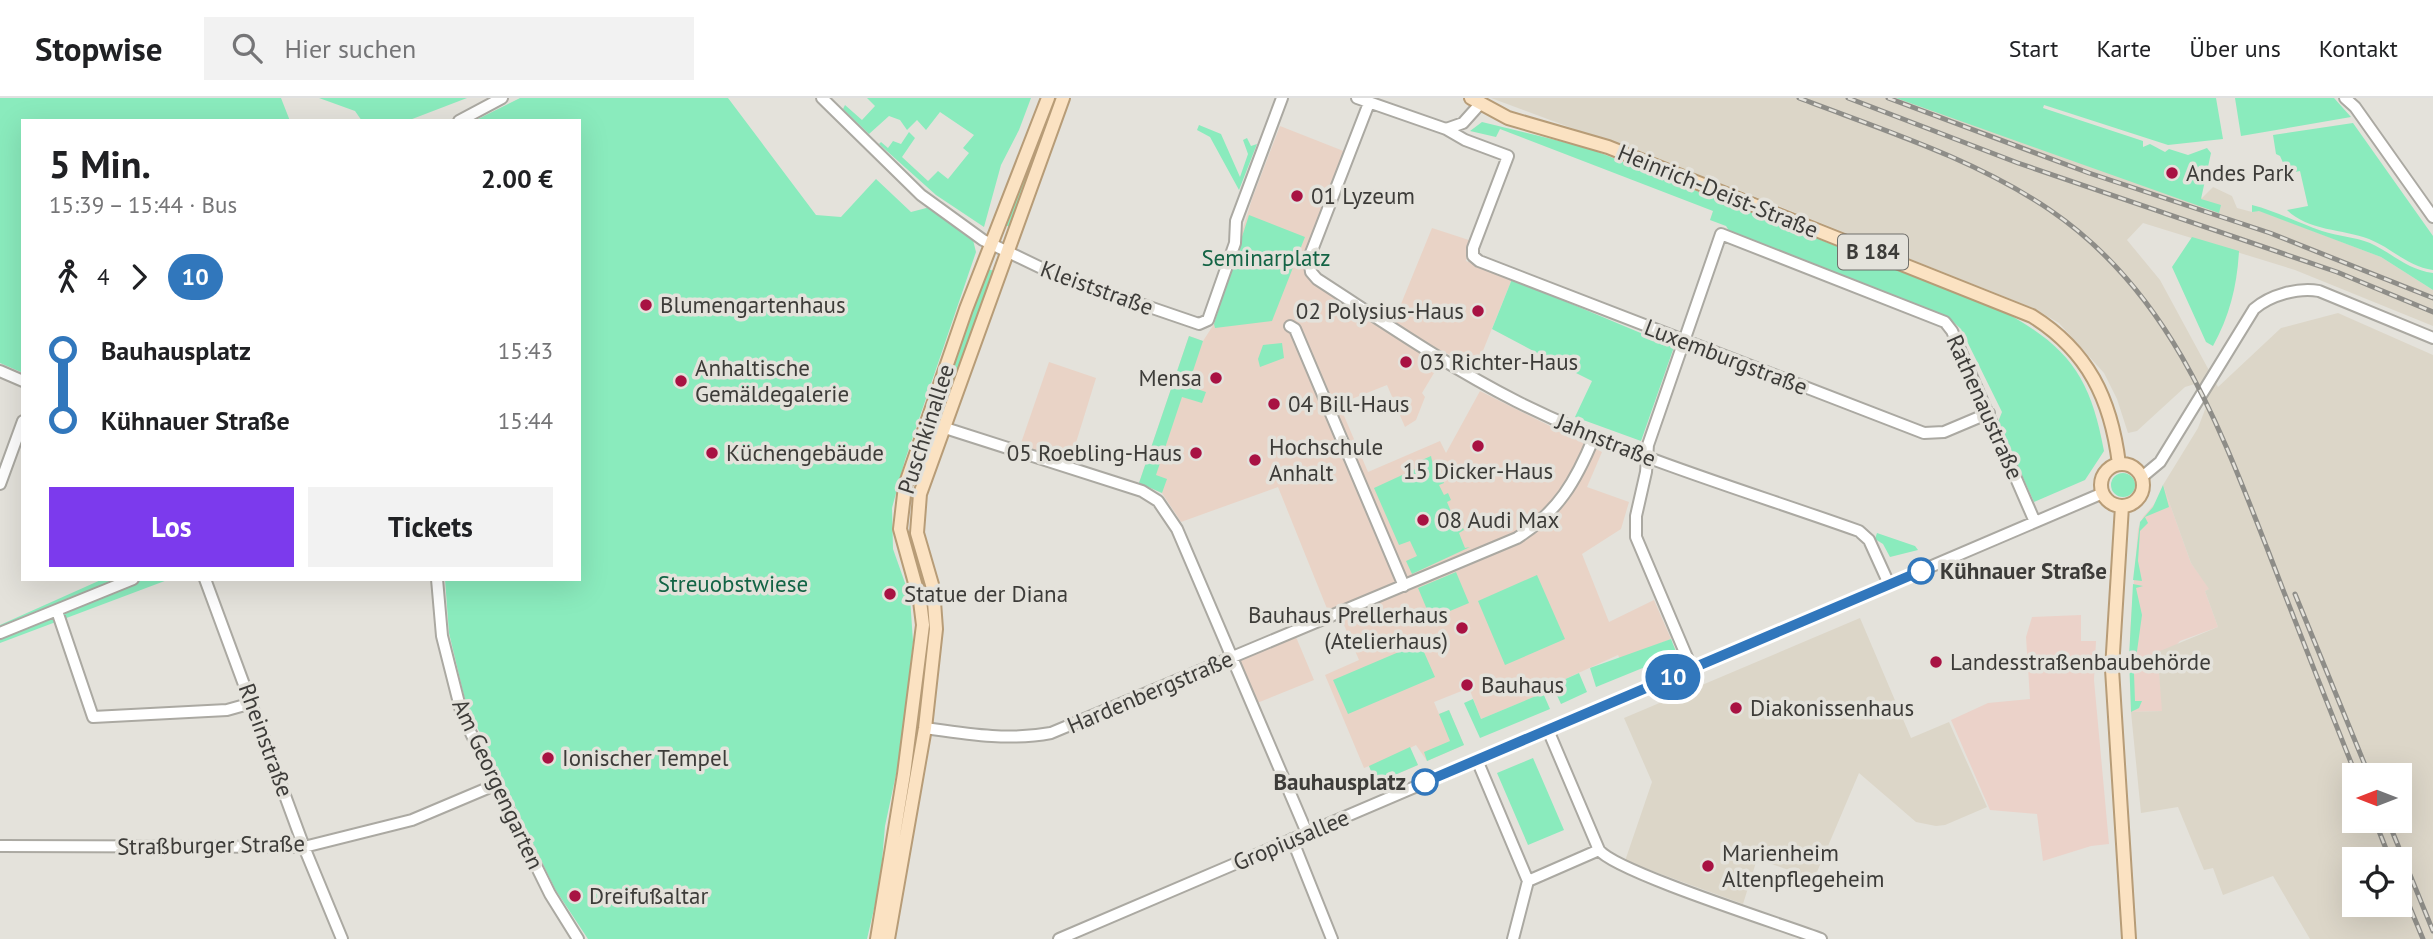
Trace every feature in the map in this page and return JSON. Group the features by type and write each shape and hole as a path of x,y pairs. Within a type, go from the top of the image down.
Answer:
{"main road":[{"name":"Puschkinallee","path":"877,939 904,774 923,625 920,601 901,540 901,506 912,463 939,385 1048,98"},
{"name":"Puschkinallee","path":"888,939 925,729 936,613 917,520 925,475 1063,98"},
{"name":"Heinrich-Deist-Straße","path":"1475,101 1508,118 1608,147 2032,316 2064,338 2098,382 2111,416 2119,464"},
{"path":"2119,464 2132,466 2142,477 2143,488 2134,503 2122,506 2110,503 2102,493 2105,473 2119,464"},
{"path":"2122,506 2112,660 2129,939"}],"street":[{"path":"463,119 502,98"},
{"name":"Kleiststraße","path":"822,98 932,203 993,245 1068,280 1203,324 1208,320 1230,256 1236,221 1282,98"},
{"path":"1357,98 1446,129 1463,123 1475,101"},
{"path":"2345,98 2355,107 2433,218"},
{"name":"Jahnstraße","path":"1369,103 1309,258 1311,272 1317,279 1470,376 1594,437 1859,531 1869,540 1889,584"},
{"name":"Luxemburgstraße","path":"1446,129 1465,140 1508,156 1473,248 1473,256 1479,261 1924,433 1944,432 1989,413"},
{"name":"Rathenaustraße","path":"1684,341 1721,234 1942,319 1952,331 2035,522"},
{"path":"2142,477 2159,463 2169,449 2254,309 2281,296 2307,289 2319,291 2433,338"},
{"path":"1290,326 1295,330 1404,586"},
{"path":"1684,341 1646,457 1646,472 1636,516 1636,537 1692,669"},
{"path":"0,371 21,380"},
{"path":"0,484 21,426"},
{"path":"942,427 1142,491 1158,500 1173,519 1307,833"},
{"name":"Hardenbergstraße","path":"925,729 993,737 1026,738 1051,733 1517,538 1534,526 1569,491 1594,437"},
{"name":"Gropiusallee","path":"1059,939 2102,493"},
{"path":"0,633 128,581"},
{"name":"Rheinstraße","path":"206,581 304,847 342,939"},
{"name":"Am Georgengarten","path":"437,581 447,663 462,715 550,894 578,939"},
{"path":"57,611 93,718 227,710 252,703"},
{"path":"1548,730 1599,850 1610,861 1821,939"},
{"path":"1477,760 1528,881 1513,939"},
{"name":"Straßburger Straße","path":"0,846 304,847 412,820 495,785"},
{"path":"1292,839 1332,939"},
{"path":"1528,881 1599,850"}],"shaded area":[{"path":"1491,98 1934,98 2202,198 2213,187 2232,196 2237,208 2252,212 2258,210 2381,257 2433,290 2433,326 2295,270 2143,223 2127,240 2160,280 2218,387 2281,328 2338,313 2433,355 2433,939 2310,939 2273,876 2223,895 2213,868 2204,870 2178,807 2141,813 2131,712 2162,711 2159,673 2150,673 2152,663 2160,651 2218,627 2205,591 2209,589 2191,563 2163,485 2198,428 2206,407 2195,384 2185,387 2137,431 2128,433 2117,399 2104,373 2059,323 2035,309 1741,191"},
{"name":"Hochschule Anhalt","path":"1280,126 1346,152 1305,260 1306,275 1317,285 1390,331 1432,228 1472,241 1466,261 1512,279 1476,368 1446,353 1422,393 1425,397 1416,420 1405,427 1387,385 1339,404 1368,472 1440,441 1446,453 1480,391 1602,452 1587,487 1629,502 1621,529 1582,554 1609,622 1654,600 1671,639 1620,659 1618,655 1552,685 1547,692 1481,719 1469,688 1434,702 1439,714 1449,710 1464,745 1427,761 1416,745 1410,748 1418,765 1376,783 1369,766 1364,768 1325,675 1359,660 1341,618 1332,621 1278,487 1181,522 1162,493 1139,483 1189,336 1203,341 1214,324 1252,199"},
{"path":"1049,362 1096,378 1070,462 1020,446"},
{"path":"2163,485 2191,563 2210,589 2205,591 2218,627 2180,641 2151,673 2159,672 2163,711 2131,712 2130,632 2138,529 2143,517 2157,501"},
{"path":"2081,615 2081,641 2096,641 2094,680 2109,844 2091,846 2043,861 2037,814 1990,810 1951,720 1988,703 2030,699 2026,637 2032,617"},
{"path":"1860,618 1911,738 1949,722 1987,807 1945,825 1916,822 1859,773 1814,879 1757,859 1743,904 1625,861 1652,782 1624,718"},
{"path":"1296,637 1314,680 1257,703 1238,661"}],"green space":[{"path":"0,98 281,98 289,119 21,119 21,372 0,363"},
{"path":"319,98 467,98 412,119 361,119 355,111"},
{"name":"Streuobstwiese","path":"520,98 728,98 816,215 841,217 876,179 911,212 934,206 972,236 976,252 905,460 892,508 893,549 910,597 913,642 901,751 885,826 880,883 867,939 588,939 555,889 466,704 449,633 445,581 581,581 581,119 478,119"},
{"path":"867,98 1031,98 1019,130 1001,165 984,227 936,195 879,144 881,142 888,148 893,141 901,144 909,132 915,138 902,157 928,181 938,171 948,179 969,153 963,148 974,135 940,112 926,130 917,120 907,130 900,120 889,116 869,134 843,109 845,105 862,120 875,106"},
{"path":"1896,98 2216,98 2223,139 2168,145 2044,105 2043,108 2143,141 2143,147 2150,144 2165,152 2169,149 2188,155 2207,148 2211,153 2201,199 2221,205 2219,213"},
{"path":"2235,98 2334,98 2351,117 2241,136"},
{"path":"1048,110 1052,111 1010,227 1005,225"},
{"path":"1482,122 1588,148 2008,314 2048,340 2075,369 2092,405 2104,451 2085,480 2034,502 1998,422 2002,412 1961,329 1948,317 1733,237 1726,226 1710,220 1713,211 1500,129 1496,137 1470,131"},
{"path":"2353,123 2433,236 2433,270 2416,265 2369,239 2315,226 2295,217 2287,210 2308,206 2300,171 2290,173 2288,167 2285,167 2280,156 2276,154 2273,135"},
{"path":"1199,125 1221,134 1240,177 1248,154 1243,140 1247,138 1251,146 1257,144 1239,190 1210,137 1197,130"},
{"path":"2252,205 2322,231 2370,243 2408,265 2433,273 2433,290 2381,257 2259,211 2252,212"},
{"name":"Seminarplatz","path":"1249,215 1305,237 1272,321 1215,328 1214,324"},
{"path":"2192,237 2239,251 2232,300 2213,346 2206,342 2172,267"},
{"path":"988,269 994,271 951,387 944,384"},
{"path":"1512,279 1674,347 1641,441 1575,417 1592,381 1564,367 1565,363 1556,358 1554,362 1492,329"},
{"path":"1189,336 1203,341 1188,386 1206,392 1202,403 1182,397 1156,475 1167,479 1162,493 1139,483"},
{"path":"1282,343 1284,358 1260,367 1258,359 1263,345"},
{"name":"08 Audi Max","path":"1431,456 1435,475 1439,474 1444,483 1439,485 1444,495 1448,493 1451,500 1447,502 1452,514 1456,513 1458,518 1454,520 1458,527 1462,526 1464,530 1459,533 1465,548 1470,547 1412,574 1406,561 1417,556 1410,541 1399,545 1374,488 1424,465 1422,460"},
{"path":"2123,473 2134,480 2135,485 2128,496 2123,497 2112,490 2111,485 2118,474"},
{"path":"2163,485 2169,507 2145,517 2148,523 2140,531 2138,561 2142,581 2133,580 2140,522 2153,507"},
{"path":"1877,533 1915,546 1918,550 1890,557 1883,544 1875,539"},
{"path":"1456,572 1469,603 1431,619 1418,588"},
{"path":"1537,575 1565,639 1505,665 1478,601"},
{"path":"99,581 165,581 0,643 0,625"},
{"path":"2133,584 2143,586 2136,588 2142,615 2134,673 2135,701 2142,701 2139,708 2131,712 2129,657"},
{"path":"1671,639 1677,654 1596,687 1590,668"},
{"path":"1420,643 1435,677 1348,714 1333,680"},
{"path":"1579,673 1587,692 1561,704 1552,685"},
{"path":"1543,693 1550,709 1480,738 1464,703 1473,699 1481,719"},
{"path":"1449,710 1464,745 1427,761 1424,752 1450,741 1439,714"},
{"path":"1410,747 1418,765 1376,783 1369,766"},
{"path":"1533,758 1564,830 1528,845 1497,773"}],"railway":[{"path":"1799,98 1896,134 1991,175 2050,210 2091,243 2127,279 2158,319 2208,406 2248,500 2351,763"},
{"path":"1848,98 2018,163 2337,272 2433,312"},
{"path":"1888,98 2089,173 2270,233 2433,298"},
{"path":"2295,594 2364,763"},
{"path":"2380,833 2385,847"},
{"path":"2393,833 2433,931"},
{"path":"2412,912 2423,939"}],"bus line":[{"name":"10","path":"1425,782 1921,571"}],"place":[{"name":"Andes Park","path":"2172,173"},
{"name":"01 Lyzeum","path":"1297,196"},
{"name":"Blumengartenhaus","path":"646,305"},
{"name":"02 Polysius-Haus","path":"1478,311"},
{"name":"03 Richter-Haus","path":"1406,362"},
{"name":"Mensa","path":"1216,378"},
{"name":"Anhaltische Gemäldegalerie","path":"681,381"},
{"name":"04 Bill-Haus","path":"1274,404"},
{"name":"15 Dicker-Haus","path":"1478,446"},
{"name":"Küchengebäude","path":"712,453"},
{"name":"05 Roebling-Haus","path":"1196,453"},
{"name":"Hochschule Anhalt","path":"1255,460"},
{"name":"08 Audi Max","path":"1423,520"},
{"name":"Kühnauer Straße","path":"1921,571"},
{"name":"Statue der Diana","path":"890,594"},
{"name":"Bauhaus Prellerhaus (Atelierhaus)","path":"1462,628"},
{"name":"Landesstraßenbaubehörde","path":"1936,662"},
{"name":"Bauhaus","path":"1467,685"},
{"name":"Diakonissenhaus","path":"1736,708"},
{"name":"Ionischer Tempel","path":"548,758"},
{"name":"Bauhausplatz","path":"1425,782"},
{"name":"Marienheim Altenpflegeheim","path":"1708,866"},
{"name":"Dreifußaltar","path":"575,896"}]}
